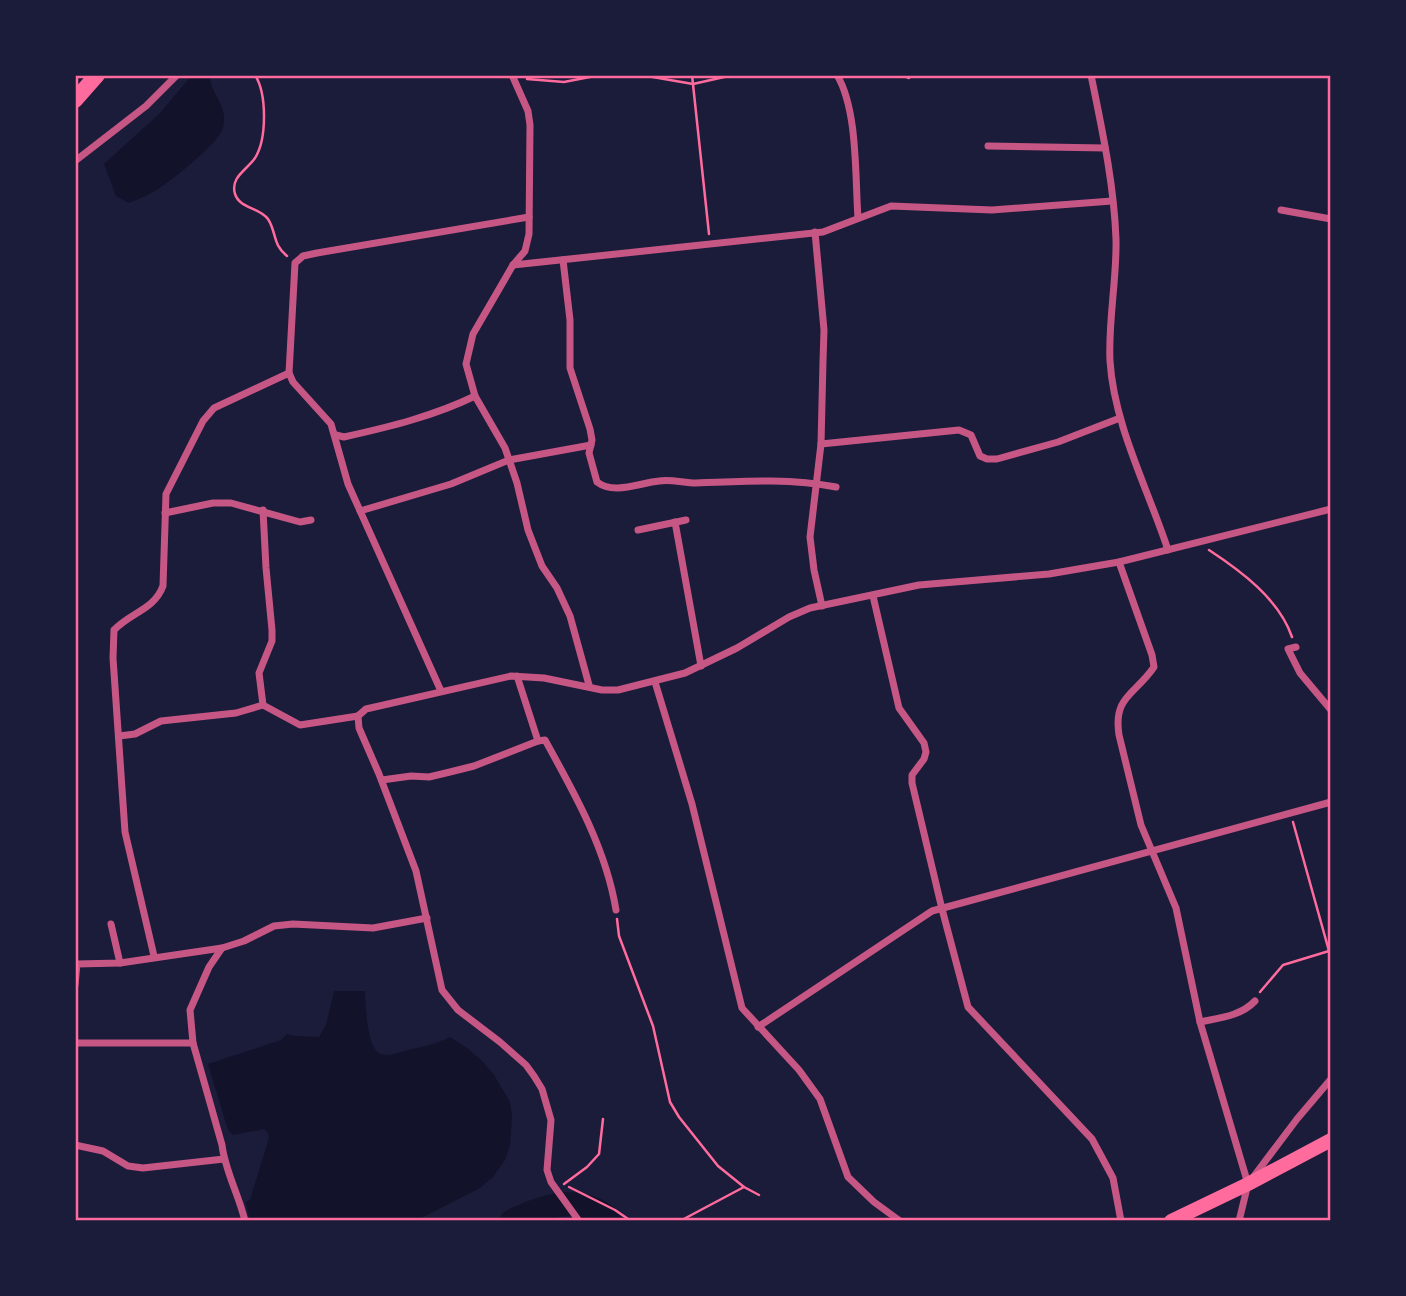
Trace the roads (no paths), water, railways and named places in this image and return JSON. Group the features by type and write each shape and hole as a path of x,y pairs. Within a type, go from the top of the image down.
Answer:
{"highway":[{"path":"75,89 89,75"},
{"path":"75,100 97,75"}],"main road":[{"path":"1171,1221 1331,1140"}],"street":[{"path":"75,161 146,106 177,75"},
{"path":"837,75 844,86 851,114 858,218"},
{"path":"1091,75 1112,201 1116,264 1110,361 1120,418 1168,550"},
{"path":"513,77 528,110 530,125 529,217 525,251 513,265 473,334 466,364 475,396 491,421 509,460 528,530 542,566 557,588 570,616 589,685"},
{"path":"988,146 1105,148"},
{"path":"513,265 815,232 839,228 891,206 992,210 1112,201"},
{"path":"1281,210 1331,219"},
{"path":"441,691 360,511 341,463 336,435 331,424 293,382 289,373 295,263 303,257 317,253 529,217"},
{"path":"815,232 824,330 821,444 810,537 822,606"},
{"path":"563,260 570,320 570,368 590,429 589,453 597,482 612,489 661,480 695,483 726,480 816,484 836,488"},
{"path":"155,957 125,832 112,642 114,630 159,598 163,586 166,494 203,421 214,408 289,373"},
{"path":"336,435 344,437 409,421 475,396"},
{"path":"821,444 959,430 971,435 980,456 997,459 1058,442 1120,418"},
{"path":"360,511 451,484 509,460 591,445"},
{"path":"165,513 214,503 231,503 300,522 311,520"},
{"path":"119,736 135,734 161,721 236,713 263,705 300,724 358,716 366,709 510,676 544,678 589,685 603,690 618,690 655,682 701,666 810,608 919,585 1049,575 1119,562 1331,509"},
{"path":"263,510 272,641 259,673 263,705"},
{"path":"638,530 686,520"},
{"path":"675,522 701,666"},
{"path":"1119,562 1154,667 1123,700 1117,722 1141,825 1175,908 1200,1022 1248,1184"},
{"path":"873,596 899,708 924,743 924,759 912,775 912,783 968,1007 1092,1139 1113,1178 1121,1221"},
{"path":"1296,647 1288,649 1300,673 1331,710"},
{"path":"517,676 538,741"},
{"path":"655,682 692,804 742,1008 799,1070 820,1099 848,1177 874,1202 900,1221"},
{"path":"358,716 359,728 382,780 416,871 443,990 449,1001 526,1065 542,1089 551,1120 547,1170 577,1219"},
{"path":"382,780 411,776 429,777 450,772 545,740 584,811 609,877 616,910"},
{"path":"758,1027 932,911 1331,802"},
{"path":"75,985 77,964 120,963 222,948 244,941 274,926 293,924 373,928 427,918"},
{"path":"111,924 120,963"},
{"path":"222,948 209,967 190,1010 193,1043 224,1159 242,1204 245,1221"},
{"path":"1200,1022 1232,1015 1255,1001"},
{"path":"75,1043 193,1043"},
{"path":"1239,1221 1248,1184 1331,1079"},
{"path":"75,1145 103,1151 128,1166 143,1168 224,1159"}],"waterway":[{"path":"512,1221 538,1210 563,1204 588,1207 612,1221"}]}
